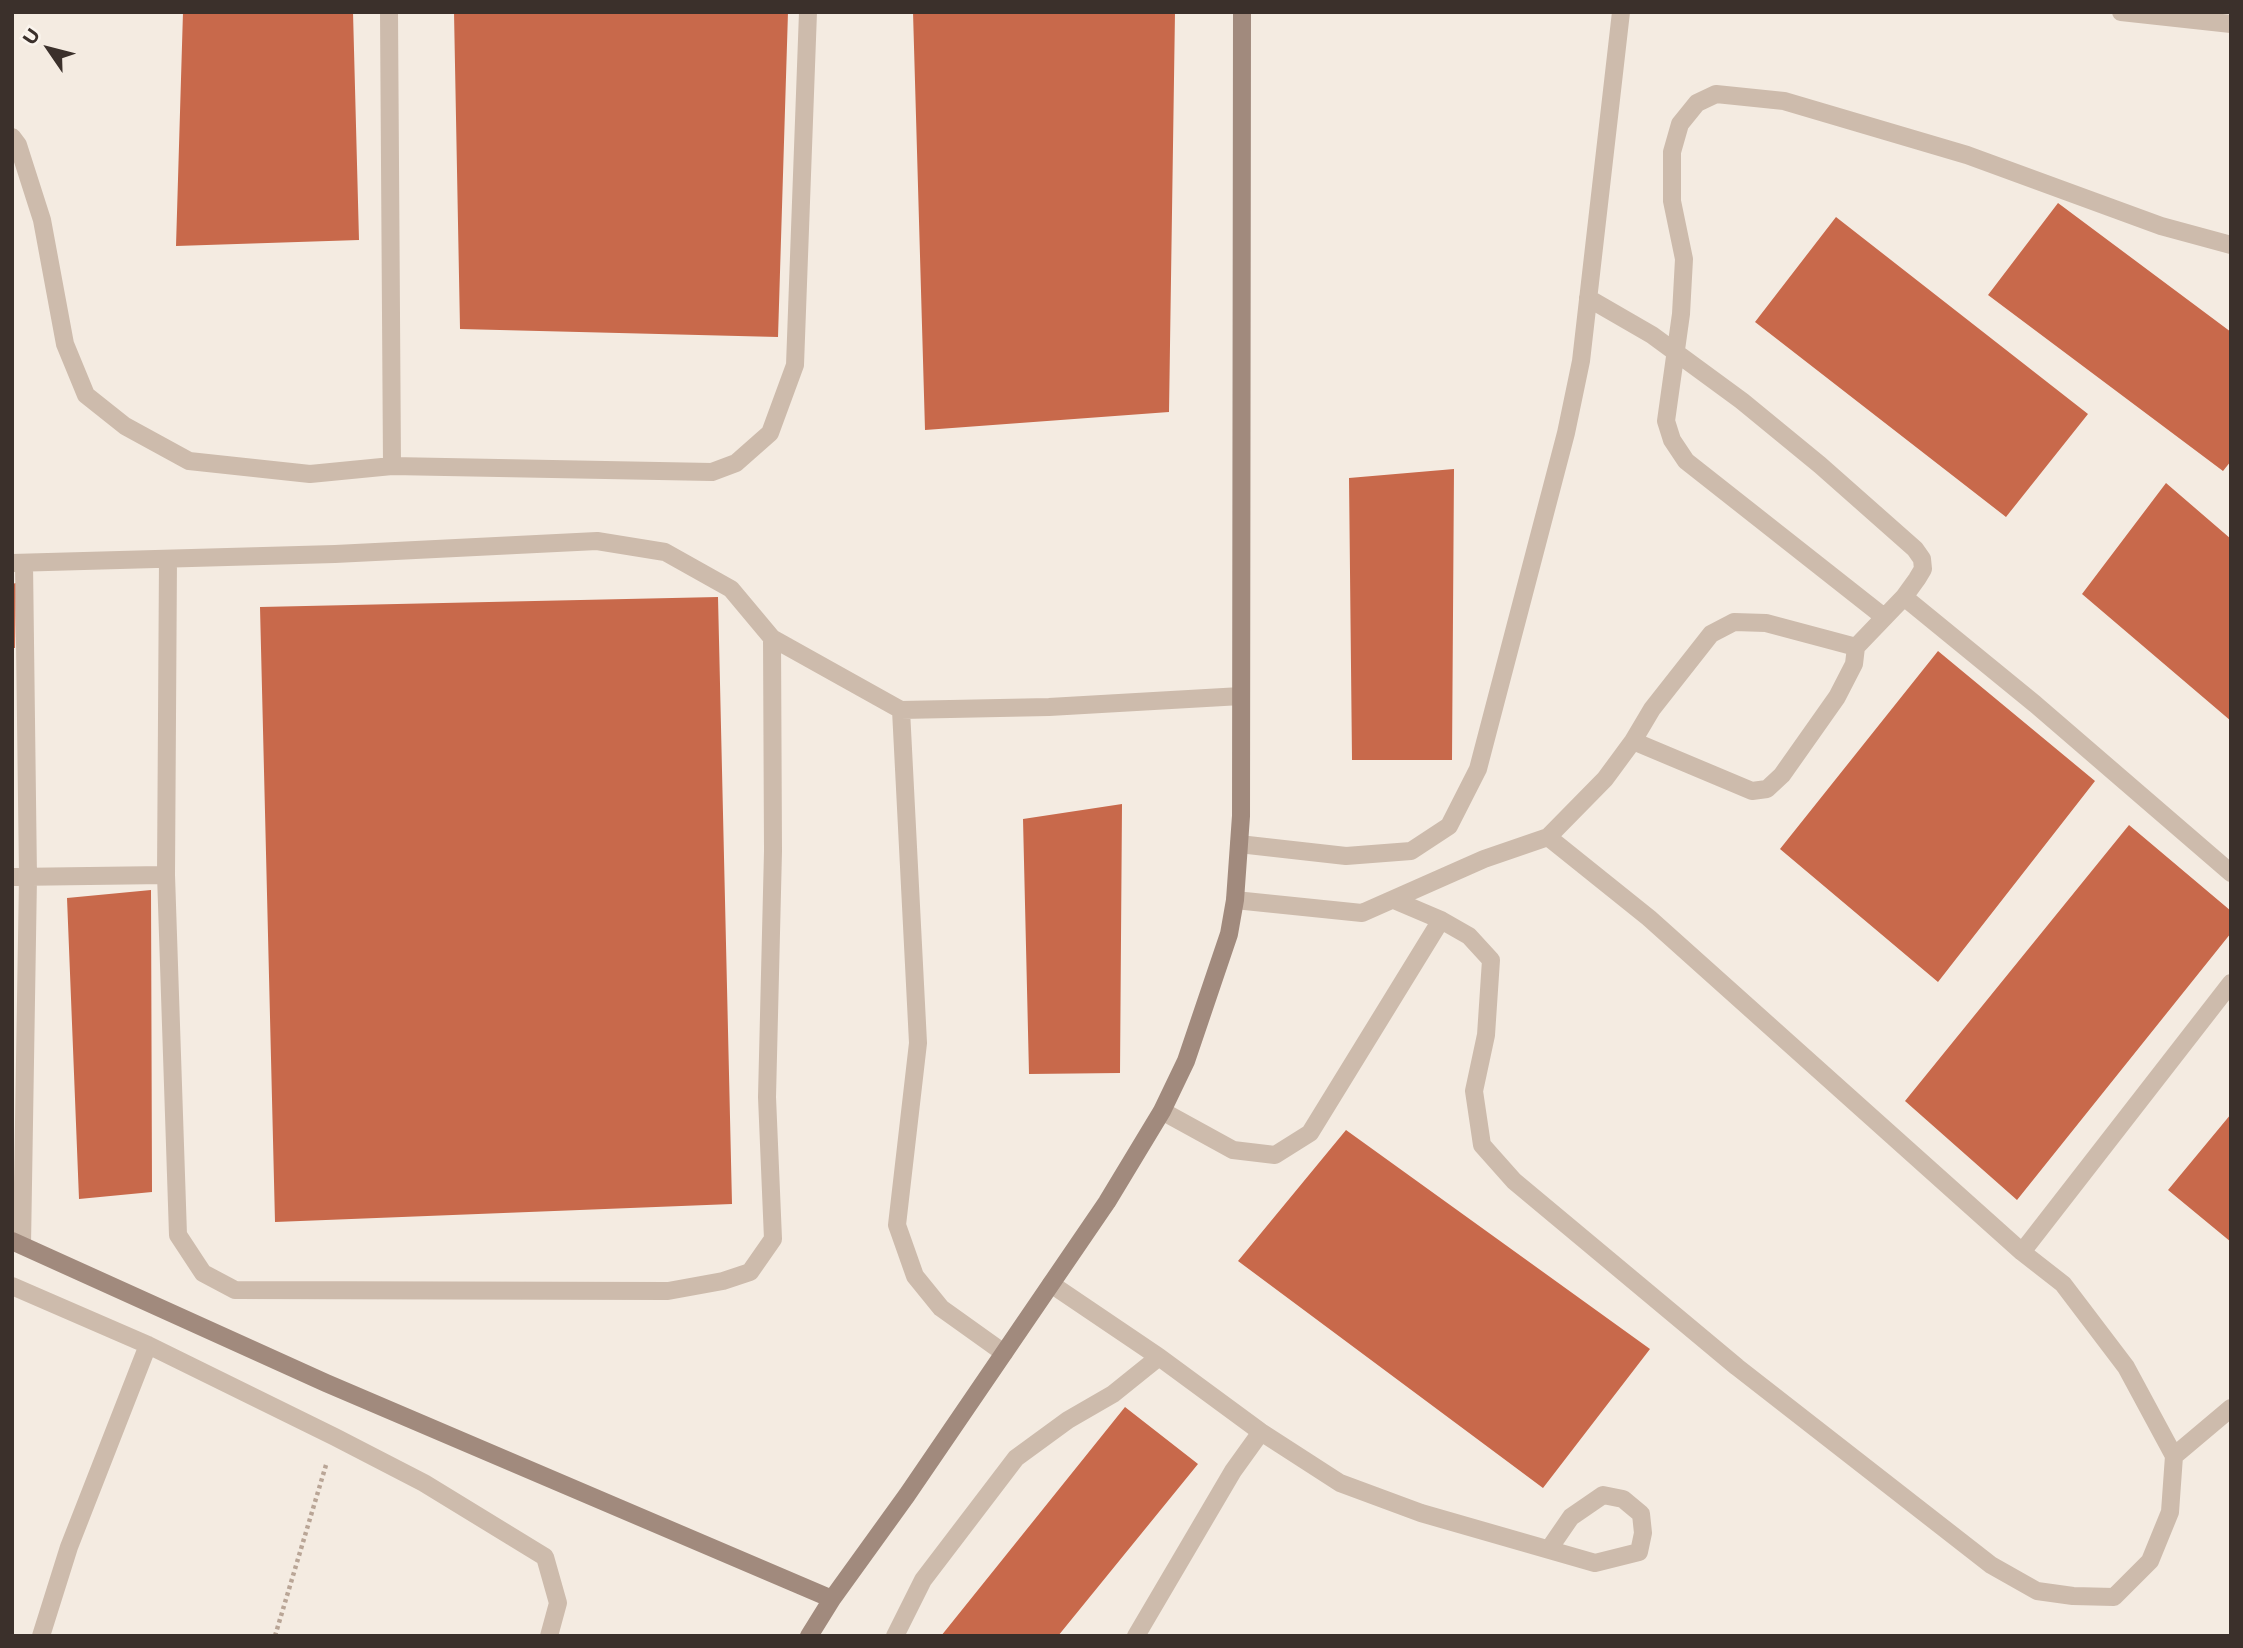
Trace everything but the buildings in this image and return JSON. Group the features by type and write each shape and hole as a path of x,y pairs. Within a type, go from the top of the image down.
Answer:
{"street":[{"path":"389,12 392,466"},
{"path":"12,138 18,145 42,220 65,345 86,395 125,426 189,461 310,474 392,466 712,472 736,463 770,433 795,365 808,12"},
{"path":"809,1636 1107,1202 1162,1111 1186,1061 1229,934 1235,900 1239,844 1242,12"},
{"path":"1239,844 1346,856 1411,851 1449,826 1478,769 1566,433 1581,361 1622,12"},
{"path":"2121,12 2231,24"},
{"path":"1884,617 1685,461 1672,440 1666,421 1681,314 1684,259 1672,201 1672,152 1680,124 1697,103 1716,94 1784,101 1967,155 2161,226 2231,245"},
{"path":"1588,298 1652,335 1742,401 1820,465 1915,549 1922,559 1923,569 1904,597 1856,647 1854,663 1836,697 1782,775 1767,789 1752,791 1633,741"},
{"path":"832,1599 326,1383 17,1243 20,877 18,563 335,554 597,541 666,552 731,589 772,638 901,710 1049,707 1241,696"},
{"path":"168,559 166,875 178,1235 203,1273 235,1290 668,1291 723,1281 750,1272 773,1239 766,1097 773,851 772,638"},
{"path":"1904,597 2035,704 2231,873"},
{"path":"1235,900 1362,914 1484,859 1548,837 1605,779 1652,709 1711,634 1734,622 1766,623 1856,647"},
{"path":"901,710 918,1043 897,1225 915,1276 941,1308 1004,1353"},
{"path":"1394,900 1441,920 1469,936 1491,961 1486,1035 1475,1091 1482,1145 1514,1181 1737,1367 1991,1565 2037,1591 2073,1597 2113,1597 2150,1561 2171,1512 2174,1456 2126,1367 2063,1284 2022,1252 1649,918 1548,837"},
{"path":"20,877 166,875"},
{"path":"1162,1111 1233,1150 1275,1155 1310,1133 1441,920"},
{"path":"2022,1252 2231,983"},
{"path":"1051,1284 1159,1357 1261,1432 1340,1483 1421,1513 1595,1563 1639,1552 1643,1533 1641,1514 1623,1499 1603,1495 1572,1517 1549,1549"},
{"path":"12,1286 148,1345 335,1437 424,1483 545,1557 558,1603 549,1636"},
{"path":"41,1636 69,1547 148,1345"},
{"path":"895,1636 923,1580 1016,1458 1068,1420 1113,1394 1159,1357"},
{"path":"2174,1456 2231,1408"},
{"path":"1136,1636 1233,1471 1261,1432"}],"path":[{"path":"275,1636 335,1437"}]}
